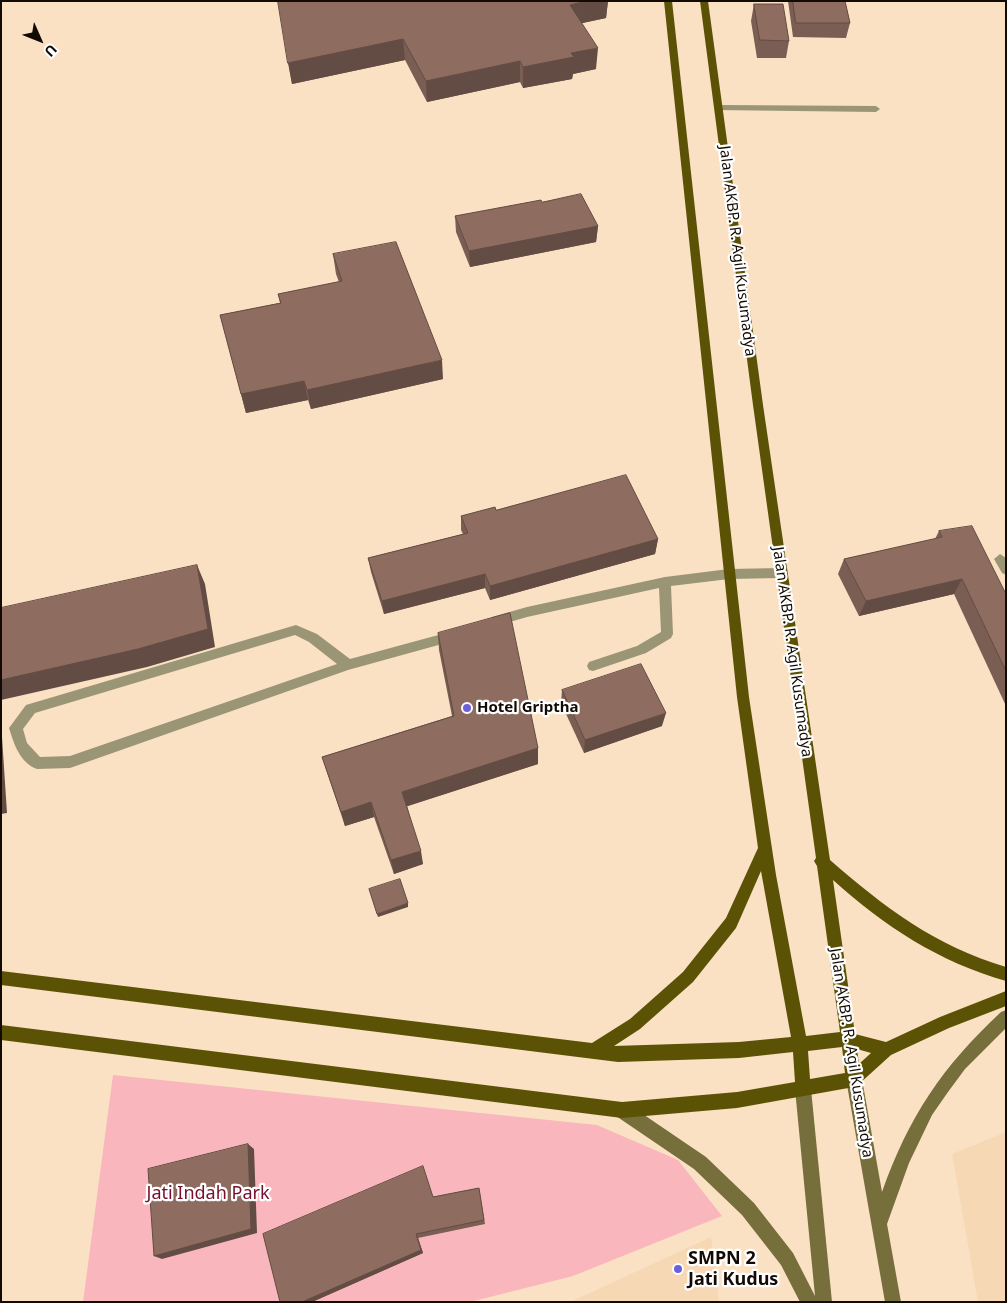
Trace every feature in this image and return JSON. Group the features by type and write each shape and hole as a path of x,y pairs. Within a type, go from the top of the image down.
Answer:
{"main road":[{"path":"668,1 696,284 743,698 765,846 800,1044 824,1302"},
{"name":"Jalan AKBP. R. Agil Kusumadya","path":"704,1 821,861 847,1039 893,1302"},
{"path":"593,1051 635,1024 688,977 731,922 765,846"},
{"path":"821,861 868,903 918,937 958,957 1006,974"},
{"path":"1,978 618,1054 738,1050 847,1039 886,1050"},
{"path":"1,1032 622,1110 737,1100 854,1079 886,1050 945,1022 1006,998"},
{"path":"880,1222 909,1141 927,1108 946,1078 974,1045 1006,1017"},
{"path":"622,1110 700,1163 748,1209 787,1259 809,1302"}],"lane":[{"path":"719,108 876,109"},
{"path":"485,625 527,612 665,582 730,574 781,573"},
{"path":"593,666 650,646 659,642 667,634 665,582"},
{"path":"348,666 313,638 296,630 31,709 16,728 21,746 37,763 70,762 348,666 468,631"}],"shaded area":[{"path":"1006,1132 1006,1302 978,1302 952,1154"},
{"name":"SMPN 2 Jati Kudus","path":"711,1237 719,1302 570,1302"}],"green space":[{"name":"Jati Indah Park","path":"113,1075 597,1125 678,1160 722,1216 573,1276 470,1302 83,1302"}],"building":[{"path":"278,1 586,1 570,5 598,48 571,53 574,57 523,67 520,61 426,81 403,39 288,63"},
{"path":"793,1 845,1 850,23 796,23"},
{"path":"754,4 783,4 789,41 760,40"},
{"path":"581,194 598,226 469,251 455,216 541,200 542,202"},
{"path":"396,242 442,360 307,390 304,381 241,394 220,315 281,303 278,294 342,281 333,254"},
{"path":"626,475 658,539 490,586 485,574 382,601 368,558 468,533 461,516 495,507 496,510"},
{"path":"972,526 1006,594 1006,671 962,579 866,601 844,559 942,537 939,531"},
{"path":"197,565 208,629 138,649 1,680 1,608"},
{"path":"510,613 538,748 402,792 421,851 391,860 371,802 341,812 322,757 454,716 438,633"},
{"path":"641,664 666,713 585,740 562,690"},
{"path":"400,879 408,903 377,914 369,889"},
{"path":"248,1144 251,1229 154,1256 148,1169"},
{"path":"423,1166 433,1197 479,1188 484,1220 416,1234 421,1250 302,1302 280,1302 263,1234"}],"place":[{"name":"Hotel Griptha","path":"467,708"},
{"name":"SMPN 2 Jati Kudus","path":"678,1269"}]}
